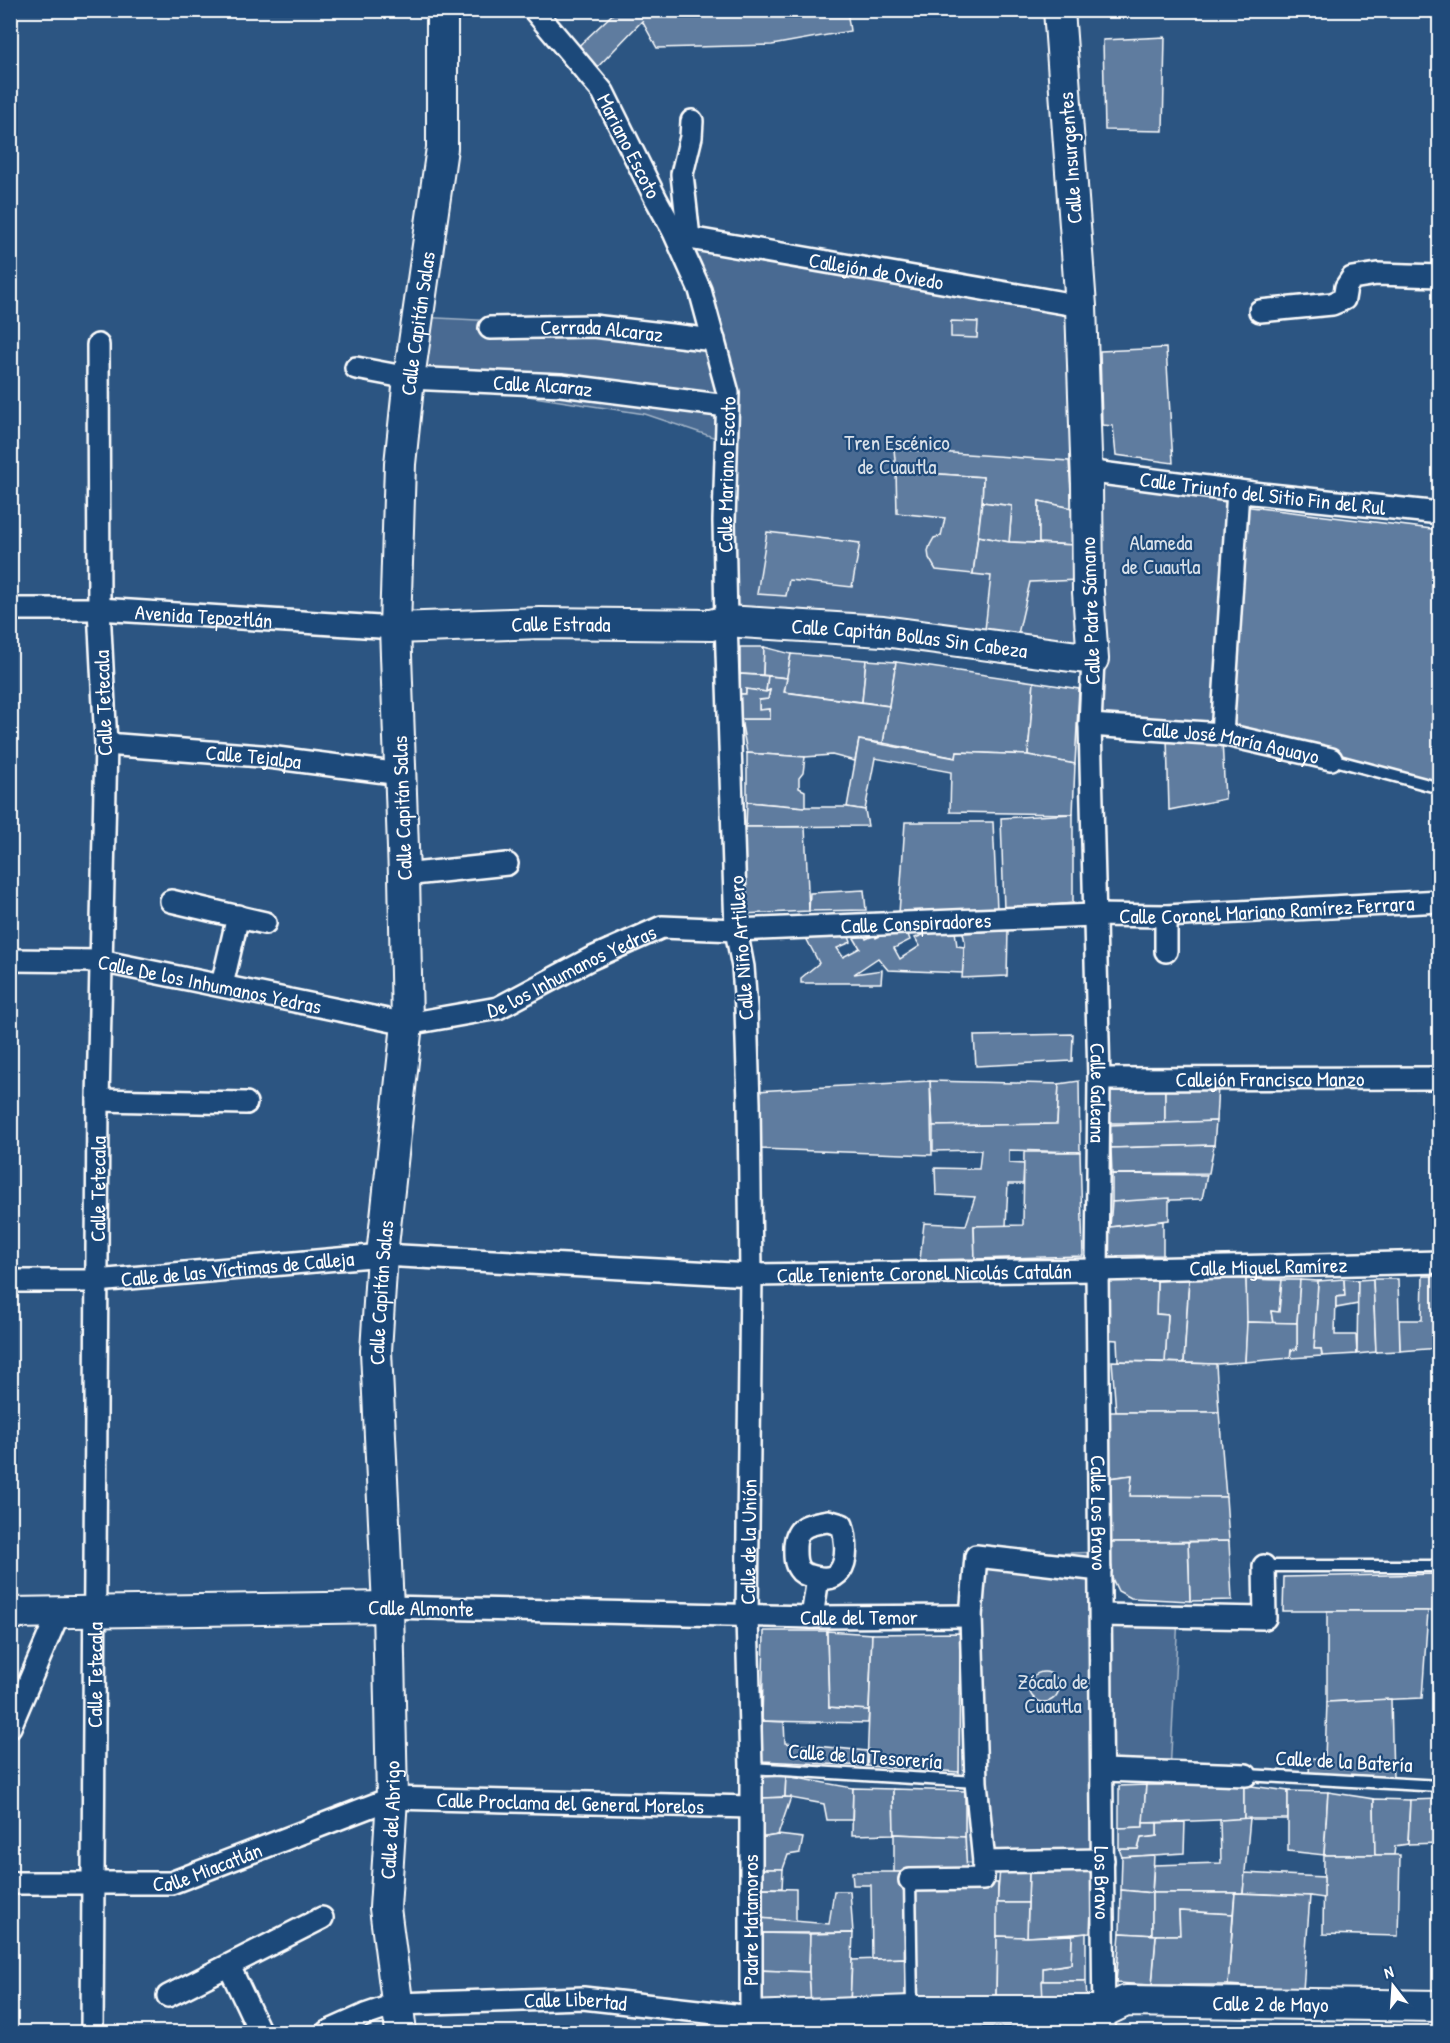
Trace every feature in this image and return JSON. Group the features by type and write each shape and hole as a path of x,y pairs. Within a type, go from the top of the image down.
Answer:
{"street":[{"name":"Calle Capitán Salas","path":"388,1607 376,1351 382,1255 407,1024 395,628 400,464 409,378 442,148 442,10"},
{"name":"Mariano Escoto","path":"534,10 603,92 656,199 681,234"},
{"name":"Calle Insurgentes","path":"1059,10 1081,306"},
{"path":"681,234 682,174 691,138 692,121"},
{"name":"Callejón de Oviedo","path":"681,234 1081,306"},
{"name":"Calle Mariano Escoto","path":"681,234 700,290 728,393 724,521 726,621"},
{"path":"1260,311 1332,304 1344,299 1346,287 1352,278 1377,274 1440,276"},
{"name":"Calle Padre Sámano","path":"1081,306 1088,592 1093,659 1090,725 1094,915"},
{"name":"Cerrada Alcaraz","path":"490,328 592,326 714,340"},
{"name":"Calle Tetecala","path":"92,2032 98,1100 106,744 99,609 98,345"},
{"name":"Calle Alcaraz","path":"356,368 409,378 561,385 727,405"},
{"name":"Calle Triunfo del Sitio Fin del Rul","path":"1086,471 1238,491 1440,513"},
{"path":"1222,734 1238,491"},
{"name":"Avenida Tepoztlán","path":"10,609 99,609 395,628"},
{"name":"Calle Estrada","path":"395,628 541,623 711,625 726,621"},
{"name":"Calle Capitán Bollas Sin Cabeza","path":"726,621 883,631 1093,659"},
{"name":"Calle Niño Artillero","path":"726,621 736,930 743,967 746,1009 751,1275"},
{"name":"Calle José María Aguayo","path":"1090,725 1222,734 1331,759"},
{"name":"Calle Tejalpa","path":"106,744 261,756 401,774"},
{"path":"404,875 507,864"},
{"path":"171,901 265,922"},
{"name":"Calle Coronel Mariano Ramírez Ferrara","path":"1094,915 1166,916 1440,901"},
{"name":"Calle Conspiradores","path":"736,930 1094,915"},
{"name":"Calle Galeana","path":"1094,915 1099,1079 1097,1270"},
{"path":"222,986 238,916"},
{"path":"1166,916 1166,951"},
{"name":"De los Inhumanos Yedras","path":"407,1024 498,1008 590,959 662,927 736,930"},
{"name":"Calle De los Inhumanos Yedras","path":"10,960 100,961 407,1024"},
{"name":"Callejón Francisco Manzo","path":"1099,1079 1440,1078"},
{"path":"98,1100 246,1103"},
{"name":"Calle de las Víctimas de Calleja","path":"10,1281 97,1281 382,1255 751,1275"},
{"name":"Calle Miguel Ramírez","path":"1097,1270 1440,1262"},
{"name":"Calle Teniente Coronel Nicolás Catalán","path":"751,1275 1097,1270"},
{"name":"Calle Los Bravo","path":"1097,1270 1103,1762"},
{"name":"Calle de la Unión","path":"750,1808 747,1616 751,1275"},
{"path":"910,1880 983,1879 984,1862 976,1782 971,1616 976,1556 1100,1570"},
{"path":"1101,1615 1265,1618 1264,1566"},
{"path":"812,1617 818,1578"},
{"name":"Calle Almonte","path":"10,1613 388,1607 747,1616"},
{"name":"Calle del Abrigo","path":"388,1607 392,1797 385,1908 399,2018"},
{"path":"10,1727 59,1612"},
{"name":"Calle del Temor","path":"747,1616 971,1616"},
{"path":"1103,1762 1246,1775"},
{"name":"Los Bravo","path":"1103,1762 1105,2022"},
{"name":"Calle Proclama del General Morelos","path":"392,1797 750,1808"},
{"name":"Calle Miacatlán","path":"10,1883 171,1883 392,1797"},
{"name":"Padre Matamoros","path":"750,1808 751,2024"},
{"path":"984,1862 1104,1860"},
{"path":"168,1996 322,1918"},
{"path":"229,1966 261,2032"},
{"name":"Calle Libertad","path":"327,2032 365,2015 399,2018 583,1998 751,2024"},
{"name":"Calle 2 de Mayo","path":"751,2024 923,2019 1105,2022 1126,2001 1440,2006"}],"lane":[{"name":"Calle José María Aguayo","path":"1331,759 1440,788"},
{"path":"1264,1566 1440,1566"},
{"name":"Calle de la Tesorería","path":"751,1768 976,1782"},
{"name":"Calle de la Batería","path":"1246,1775 1440,1786"},
{"path":"910,1880 923,2019"}],"green space":[{"name":"Tren Escénico de Cuautla","path":"673,230 1081,306 1086,470 1238,491 1222,734 1090,725 1093,659 726,621 725,441 645,414 409,378 418,317 593,326 714,340","holes":["1069,470 1086,471 1075,545"]},
{"name":"Zócalo de Cuautla","path":"1101,1552 1102,1615 1178,1616 1170,1773 1103,1771 1103,1860 966,1863 965,1791 959,1772 958,1616 976,1556"}],"building":[{"path":"617,10 847,10 850,31 772,45 657,48 642,21 589,76 570,54"},
{"path":"1165,37 1163,131 1105,130 1103,40"},
{"path":"951,321 978,322 977,338 951,337"},
{"path":"1166,348 1173,463 1116,455 1113,426 1102,425 1100,351"},
{"path":"894,449 1069,461 1072,508 1039,501 1039,543 1009,542 1012,506 982,502 983,477 896,471"},
{"path":"896,471 983,477 973,574 936,570 928,551 934,538 941,536 945,518 897,513"},
{"path":"1039,501 1072,508 1075,545 1039,543"},
{"path":"982,502 1012,506 1009,542 978,536"},
{"path":"1243,506 1440,530 1440,783 1228,731"},
{"path":"767,532 860,543 852,587 789,580 786,596 757,594"},
{"path":"978,536 1009,542 1075,545 1079,580 1030,582 1018,634 985,630 991,576 973,574"},
{"path":"740,647 764,647 763,675 740,674"},
{"path":"764,647 791,654 787,678 763,675"},
{"path":"791,654 866,660 862,702 784,692"},
{"path":"866,660 896,662 889,706 862,702"},
{"path":"896,662 1034,682 1028,755 957,752 956,758 883,743"},
{"path":"740,674 768,676 766,692 746,689 746,694 740,694"},
{"path":"768,676 787,678 784,692 889,706 883,743 859,740 855,761 832,755 805,757 747,753 741,719 770,719 770,709 759,710 759,700 768,699 770,690 766,692"},
{"path":"1034,682 1079,689 1075,764 1028,755"},
{"path":"746,689 766,692 770,690 768,699 759,700 759,710 770,709 770,719 741,719 740,694 746,694"},
{"path":"1167,737 1222,739 1225,799 1169,810"},
{"path":"859,740 956,758 957,752 1028,755 1075,764 1073,814 950,812 951,772 875,758 865,810 847,807"},
{"path":"747,753 805,757 803,773 799,778 799,788 805,791 805,807 747,802"},
{"path":"747,802 865,810 868,826 746,827"},
{"path":"1073,814 1073,903 1004,910 1001,818"},
{"path":"905,822 993,822 997,909 899,914"},
{"path":"739,827 805,827 809,911 741,914"},
{"path":"864,890 866,910 809,911 810,893"},
{"path":"936,930 940,933 955,931 957,946 964,947 963,973 888,970 878,958 854,974 882,970 881,983 801,983 801,978 819,963 806,938 818,933 848,934 851,942 837,948 843,957 860,948 854,938 864,934 866,939 875,935 876,938 886,933 887,936 897,931 898,935 907,932 910,940 894,948 900,959 920,946 915,938"},
{"path":"1008,930 1007,976 962,978 965,942 963,933"},
{"path":"1073,1034 1072,1061 976,1066 974,1036"},
{"path":"930,1081 1059,1084 1057,1124 933,1126"},
{"path":"930,1081 932,1155 759,1149 756,1091"},
{"path":"1079,1081 1080,1152 1009,1150 1009,1163 1024,1164 1023,1184 1008,1184 1006,1226 974,1226 975,1259 920,1260 924,1223 966,1225 975,1197 936,1195 935,1168 979,1169 981,1150 933,1151 933,1126 1057,1124 1059,1084"},
{"path":"1165,1085 1165,1123 1103,1123 1103,1086"},
{"path":"1165,1085 1218,1085 1216,1121 1165,1123"},
{"path":"1216,1121 1214,1145 1111,1148 1110,1125"},
{"path":"1214,1145 1209,1173 1112,1174 1111,1148"},
{"path":"1024,1152 1080,1152 1083,1256 975,1259 974,1226 1023,1225"},
{"path":"1112,1174 1207,1175 1202,1199 1112,1202"},
{"path":"1169,1198 1169,1220 1110,1227 1112,1202"},
{"path":"1163,1221 1163,1255 1106,1256 1110,1227"},
{"path":"1423,1276 1440,1276 1440,1348 1400,1351 1399,1320 1422,1320"},
{"path":"1189,1279 1184,1363 1165,1362 1168,1315 1156,1314 1157,1281"},
{"path":"1189,1279 1246,1279 1248,1313 1245,1362 1184,1363"},
{"path":"1246,1279 1282,1280 1279,1312 1271,1311 1273,1323 1247,1322"},
{"path":"1344,1279 1345,1296 1336,1297 1335,1335 1356,1335 1357,1354 1322,1356 1321,1349 1314,1349 1318,1281"},
{"path":"1344,1279 1358,1280 1358,1304 1336,1308 1336,1297 1345,1296"},
{"path":"1373,1279 1376,1352 1357,1354 1358,1280"},
{"path":"1373,1279 1398,1279 1400,1351 1376,1352"},
{"path":"1109,1280 1157,1281 1156,1314 1168,1315 1165,1362 1118,1361 1117,1340 1103,1339"},
{"path":"1282,1280 1300,1280 1297,1323 1273,1323 1271,1311 1279,1312"},
{"path":"1300,1280 1318,1281 1314,1349 1321,1349 1322,1356 1290,1358 1291,1350 1297,1349"},
{"path":"1247,1322 1297,1323 1297,1349 1291,1350 1290,1358 1245,1362"},
{"path":"1112,1361 1216,1364 1219,1412 1116,1412"},
{"path":"1108,1412 1219,1412 1226,1497 1130,1496 1132,1475 1109,1478"},
{"path":"1132,1475 1130,1496 1226,1497 1229,1541 1111,1542 1109,1478"},
{"path":"1229,1541 1232,1600 1190,1601 1188,1542"},
{"path":"1111,1542 1188,1542 1190,1601 1131,1598 1118,1591 1111,1576"},
{"path":"1440,1574 1440,1611 1283,1611 1284,1577"},
{"path":"1327,1611 1428,1611 1422,1698 1327,1702"},
{"path":"764,1631 827,1631 829,1707 869,1710 868,1723 762,1721"},
{"path":"827,1631 872,1634 869,1710 829,1707"},
{"path":"960,1633 959,1772 867,1766 872,1634"},
{"path":"1044,1672 1055,1676 1059,1687 1055,1698 1044,1702 1033,1698 1029,1687 1033,1676"},
{"path":"1391,1699 1393,1778 1309,1774 1310,1758 1325,1759 1327,1702"},
{"path":"762,1721 784,1722 785,1743 867,1751 867,1766 762,1761"},
{"path":"786,1776 785,1797 763,1798 763,1777"},
{"path":"786,1776 853,1788 852,1820 827,1820 824,1804 785,1797"},
{"path":"1146,1785 1143,1827 1119,1828 1119,1786"},
{"path":"1146,1785 1244,1785 1244,1819 1143,1823"},
{"path":"1244,1785 1288,1791 1288,1819 1244,1819"},
{"path":"853,1788 893,1789 894,1834 852,1835"},
{"path":"893,1789 965,1791 965,1837 894,1834"},
{"path":"1288,1791 1328,1792 1324,1855 1288,1851"},
{"path":"1328,1792 1374,1799 1375,1855 1324,1855"},
{"path":"791,1797 778,1835 760,1838 763,1798"},
{"path":"1374,1799 1410,1800 1408,1844 1395,1846 1394,1855 1375,1855"},
{"path":"1440,1799 1440,1843 1408,1844 1410,1800"},
{"path":"1250,1818 1243,1893 1152,1893 1154,1865 1221,1863 1220,1820"},
{"path":"1185,1822 1184,1853 1122,1857 1119,1849 1138,1849 1141,1838 1157,1836 1157,1823"},
{"path":"1143,1823 1157,1823 1157,1836 1141,1838 1138,1849 1119,1849 1119,1828 1143,1827"},
{"path":"894,1834 965,1837 967,1874 894,1872"},
{"path":"778,1835 803,1838 800,1853 788,1855 783,1869 760,1869 760,1838"},
{"path":"1154,1855 1152,1893 1121,1890 1122,1857"},
{"path":"1324,1855 1400,1855 1398,1936 1323,1934"},
{"path":"1093,1865 1090,1933 1027,1937 1029,1869"},
{"path":"760,1869 783,1869 782,1888 759,1888"},
{"path":"1000,1869 1029,1869 1028,1903 997,1903"},
{"path":"852,1872 907,1872 907,1958 872,1959 871,1885 853,1885"},
{"path":"1245,1873 1324,1877 1324,1898 1243,1893"},
{"path":"910,1880 998,1883 996,2000 917,2000"},
{"path":"759,1888 796,1889 796,1921 759,1918"},
{"path":"1121,1890 1152,1893 1152,1935 1120,1933"},
{"path":"834,1891 850,1891 853,1933 757,1933 759,1918 829,1924"},
{"path":"1152,1893 1235,1893 1233,1914 1179,1911 1180,1935 1152,1935"},
{"path":"1235,1893 1310,1896 1303,1990 1228,1985"},
{"path":"997,1903 1028,1903 1027,1937 997,1936"},
{"path":"1179,1911 1233,1914 1228,1985 1152,1985 1156,1935 1180,1935"},
{"path":"757,1933 810,1934 809,1972 756,1970"},
{"path":"853,1933 850,2006 811,2007 810,1934"},
{"path":"1086,1933 1086,1981 1042,1981 1043,1968 1071,1964 1072,1935"},
{"path":"1120,1933 1156,1935 1152,1985 1116,1983"},
{"path":"1072,1935 1071,1964 1043,1968 1043,2001 996,2000 997,1936"},
{"path":"907,1958 906,2005 850,2006 852,1960"},
{"path":"756,1970 809,1972 811,2007 757,2008"},
{"path":"1042,1981 1086,1981 1087,2001 1043,2001"},
{"path":"1055,2021 1093,2022 1094,2032 1041,2032 1054,2031"}],"park label":[{"name":"Alameda de Cuautla","path":"1161,554"}]}
